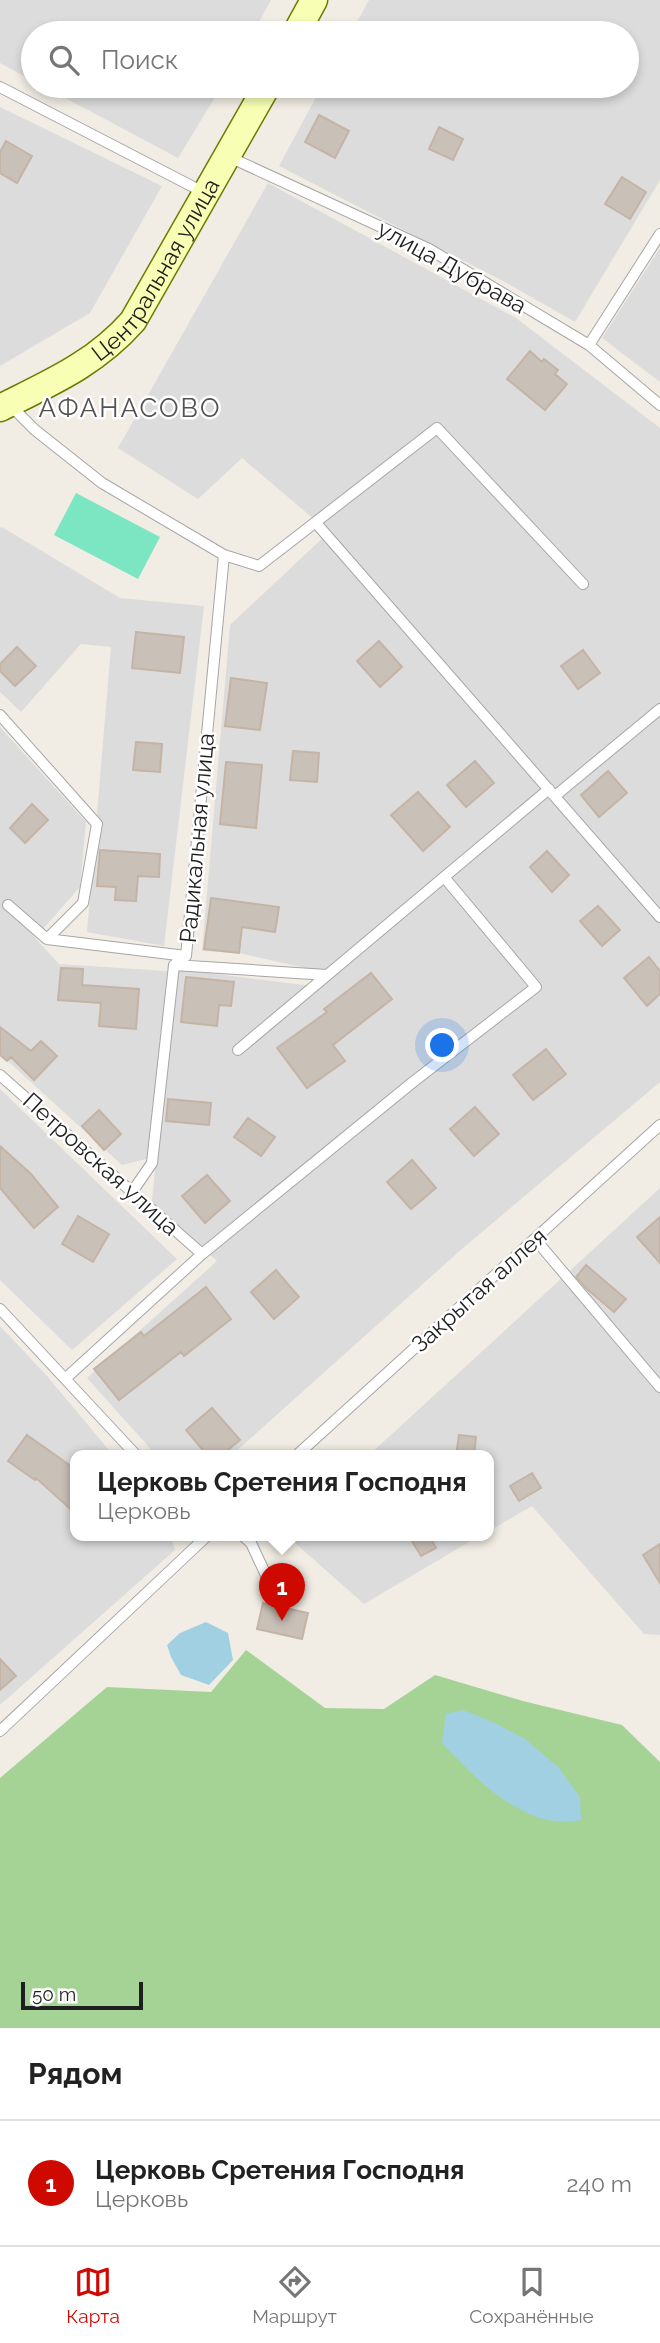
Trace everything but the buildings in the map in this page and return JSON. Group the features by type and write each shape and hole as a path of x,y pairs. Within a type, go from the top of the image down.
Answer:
{"street":[{"path":"303,21 314,0"},
{"name":"Центральная улица","path":"4,406 97,356 116,341 133,321 260,98"}],"lane":[{"path":"0,88 206,194"},
{"name":"улица Дубрава","path":"227,155 429,249 589,345 660,405"},
{"path":"589,345 660,234"},
{"path":"4,406 102,483 224,555 260,566 437,428 583,584"},
{"path":"316,523 660,917"},
{"name":"Радикальная улица","path":"132,1192 152,1163 174,965 186,956 224,555"},
{"path":"238,1050 444,877 660,709"},
{"path":"0,715 97,824 83,903 47,939"},
{"path":"66,1378 202,1254 413,1082 536,987 444,877"},
{"path":"8,905 47,939 186,956"},
{"path":"174,965 327,975"},
{"name":"Петровская улица","path":"0,1075 202,1254"},
{"name":"Закрытая аллея","path":"303,1450 660,1125"},
{"path":"535,1239 660,1387"},
{"path":"0,1309 131,1450"},
{"path":"0,1731 202,1541"},
{"path":"249,1541 272,1588"}],"shaded area":[{"path":"0,0 271,0 260,21 21,21 21,74 0,63"},
{"path":"369,0 660,0 660,180 575,322 503,281 279,166 316,98 639,98 639,21 358,21"},
{"path":"66,98 215,98 178,158"},
{"path":"0,107 162,186 90,313 0,366"},
{"path":"268,183 516,318 660,428 660,1082 463,1248 238,1450 152,1450 87,1378 217,1261 152,1202 174,969 321,987 301,967 239,953 202,951 230,625 329,532 242,458 198,499 118,448"},
{"path":"660,248 660,382 602,338"},
{"path":"2,527 120,598 204,606 164,946 87,932 111,647 81,644 21,712 0,692"},
{"path":"0,727 86,822 80,887 35,938 59,964 167,971 150,1158 122,1165 0,1054"},
{"path":"0,1089 177,1259 72,1350 0,1280"},
{"path":"660,1188 660,1635 644,1634 532,1506 494,1528 494,1450 374,1450"},
{"path":"0,1326 47,1376 109,1450 70,1450 70,1541 172,1541 175,1550 0,1705"},
{"path":"293,1541 471,1541 364,1604"}],"green space":[{"path":"76,493 160,537 138,579 54,535"},
{"path":"246,1650 325,1708 384,1709 435,1675 523,1701 622,1725 660,1762 660,2028 0,2028 0,1778 107,1687 211,1692"}],"water":[{"path":"206,1622 228,1633 233,1660 209,1685 181,1675 167,1645 180,1633"},
{"path":"463,1710 525,1739 559,1768 580,1797 581,1820 561,1822 541,1818 522,1811 487,1787 442,1743 446,1714"}],"place":[{"name":"Церковь Сретения Господня","path":"282,1621"}],"district":[{"name":"АФАНАСОВО","path":"130,408"}]}
